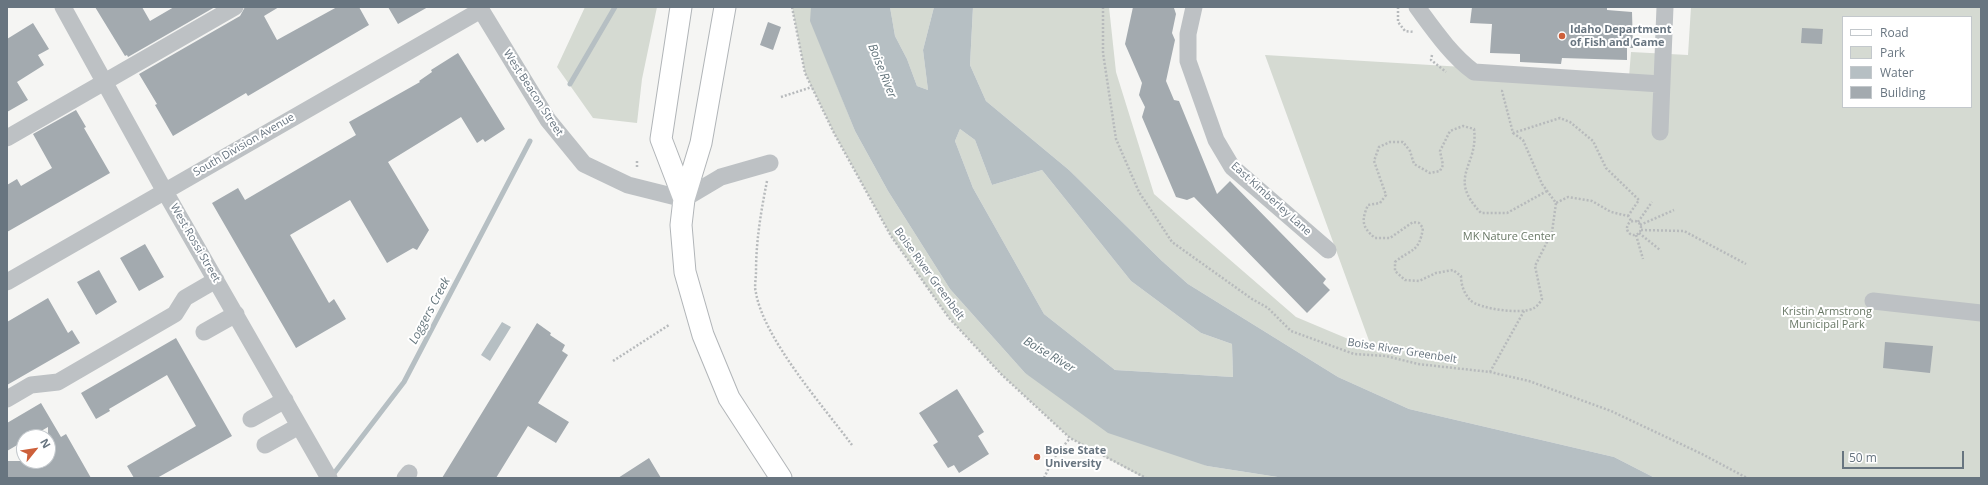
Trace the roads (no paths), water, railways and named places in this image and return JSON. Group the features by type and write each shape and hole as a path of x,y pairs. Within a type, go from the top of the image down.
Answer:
{"main road":[{"path":"681,7 661,139 684,199"},
{"path":"725,7 702,143 684,199 681,225 685,272 703,335 729,398 781,478"}],"street":[{"name":"West Rossi Street","path":"63,7 164,190 329,478"},
{"path":"7,138 235,7"},
{"name":"East Kimberley Lane","path":"1194,7 1188,34 1188,61 1216,140 1232,167 1328,250"},
{"path":"1417,7 1439,37 1464,65 1474,72 1662,84"},
{"path":"1660,132 1665,7"},
{"name":"West Beacon Street","path":"480,8 548,120 584,164 628,185 684,199"},
{"name":"South Division Avenue","path":"7,282 480,8"},
{"path":"684,199 721,177 770,163"},
{"path":"7,399 31,386 58,382 175,314 186,298 216,280"},
{"path":"1873,301 1981,313"},
{"path":"204,332 236,314"},
{"path":"251,419 285,400"},
{"path":"266,445 299,426"}],"water":[{"name":"Boise River","path":"811,7 890,7 895,36 907,59 917,86 928,90 923,50 934,7 973,7 970,65 986,101 1069,170 1162,261 1188,284 1338,377 1409,409 1614,457 1655,478 1284,478 1207,466 1108,433 1025,373 950,289 888,191 855,131 810,21","holes":["960,129 975,140 992,185 1042,170 1131,281 1201,333 1232,344 1233,377 1115,370 1044,314 973,188 955,141"]},
{"path":"502,322 511,327 490,361 481,355"}],"waterway":[{"name":"Loggers Creek","path":"570,84 615,7"},
{"name":"Loggers Creek","path":"332,476 404,382 530,141"}],"place":[{"name":"Idaho Department of Fish and Game","path":"1562,36"},
{"name":"Boise State University","path":"1037,457"}],"park label":[{"name":"MK Nature Center","path":"1509,237"},
{"name":"Kristin Armstrong Municipal Park","path":"1827,318"}]}
